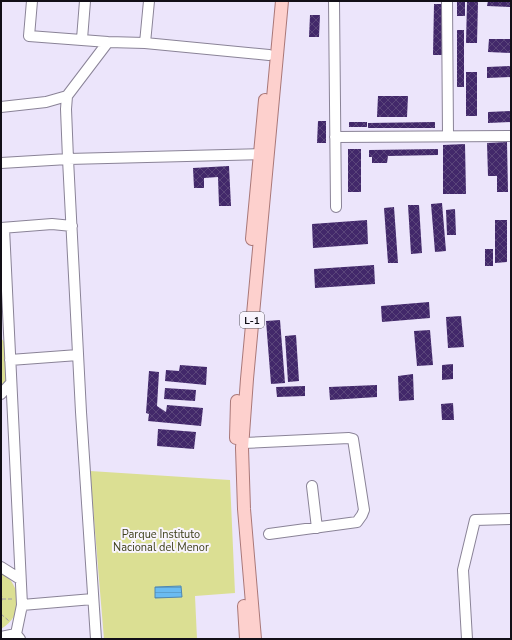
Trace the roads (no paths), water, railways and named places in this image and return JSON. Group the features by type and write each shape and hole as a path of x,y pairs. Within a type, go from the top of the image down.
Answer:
{"main road":[{"name":"L-1","path":"255,639 244,508 242,443 274,1"},
{"name":"L-1","path":"246,639 236,508 235,420 282,1"}],"street":[{"path":"32,1 29,36 108,42 145,43 269,55"},
{"path":"82,39 85,1"},
{"path":"145,43 149,1"},
{"path":"334,1 336,207"},
{"path":"448,1 448,136"},
{"path":"96,639 78,354 66,109 67,96 108,42"},
{"path":"1,107 46,102 67,96"},
{"path":"46,102 66,109"},
{"path":"335,137 511,136"},
{"path":"1,163 68,159 264,154"},
{"path":"1,637 18,634 22,602 10,360 5,335 2,228 52,224 72,226"},
{"path":"10,360 78,354"},
{"path":"1,394 11,383"},
{"path":"242,443 353,439 364,510 357,522 269,534"},
{"path":"312,486 317,528"},
{"path":"467,639 463,570 475,520 511,519"},
{"path":"1,567 20,579"},
{"path":"22,602 93,599"}],"water":[{"path":"181,586 182,597 155,598 155,587"}],"park label":[{"name":"Parque Instituto Nacional del Menor","path":"161,540"}]}
